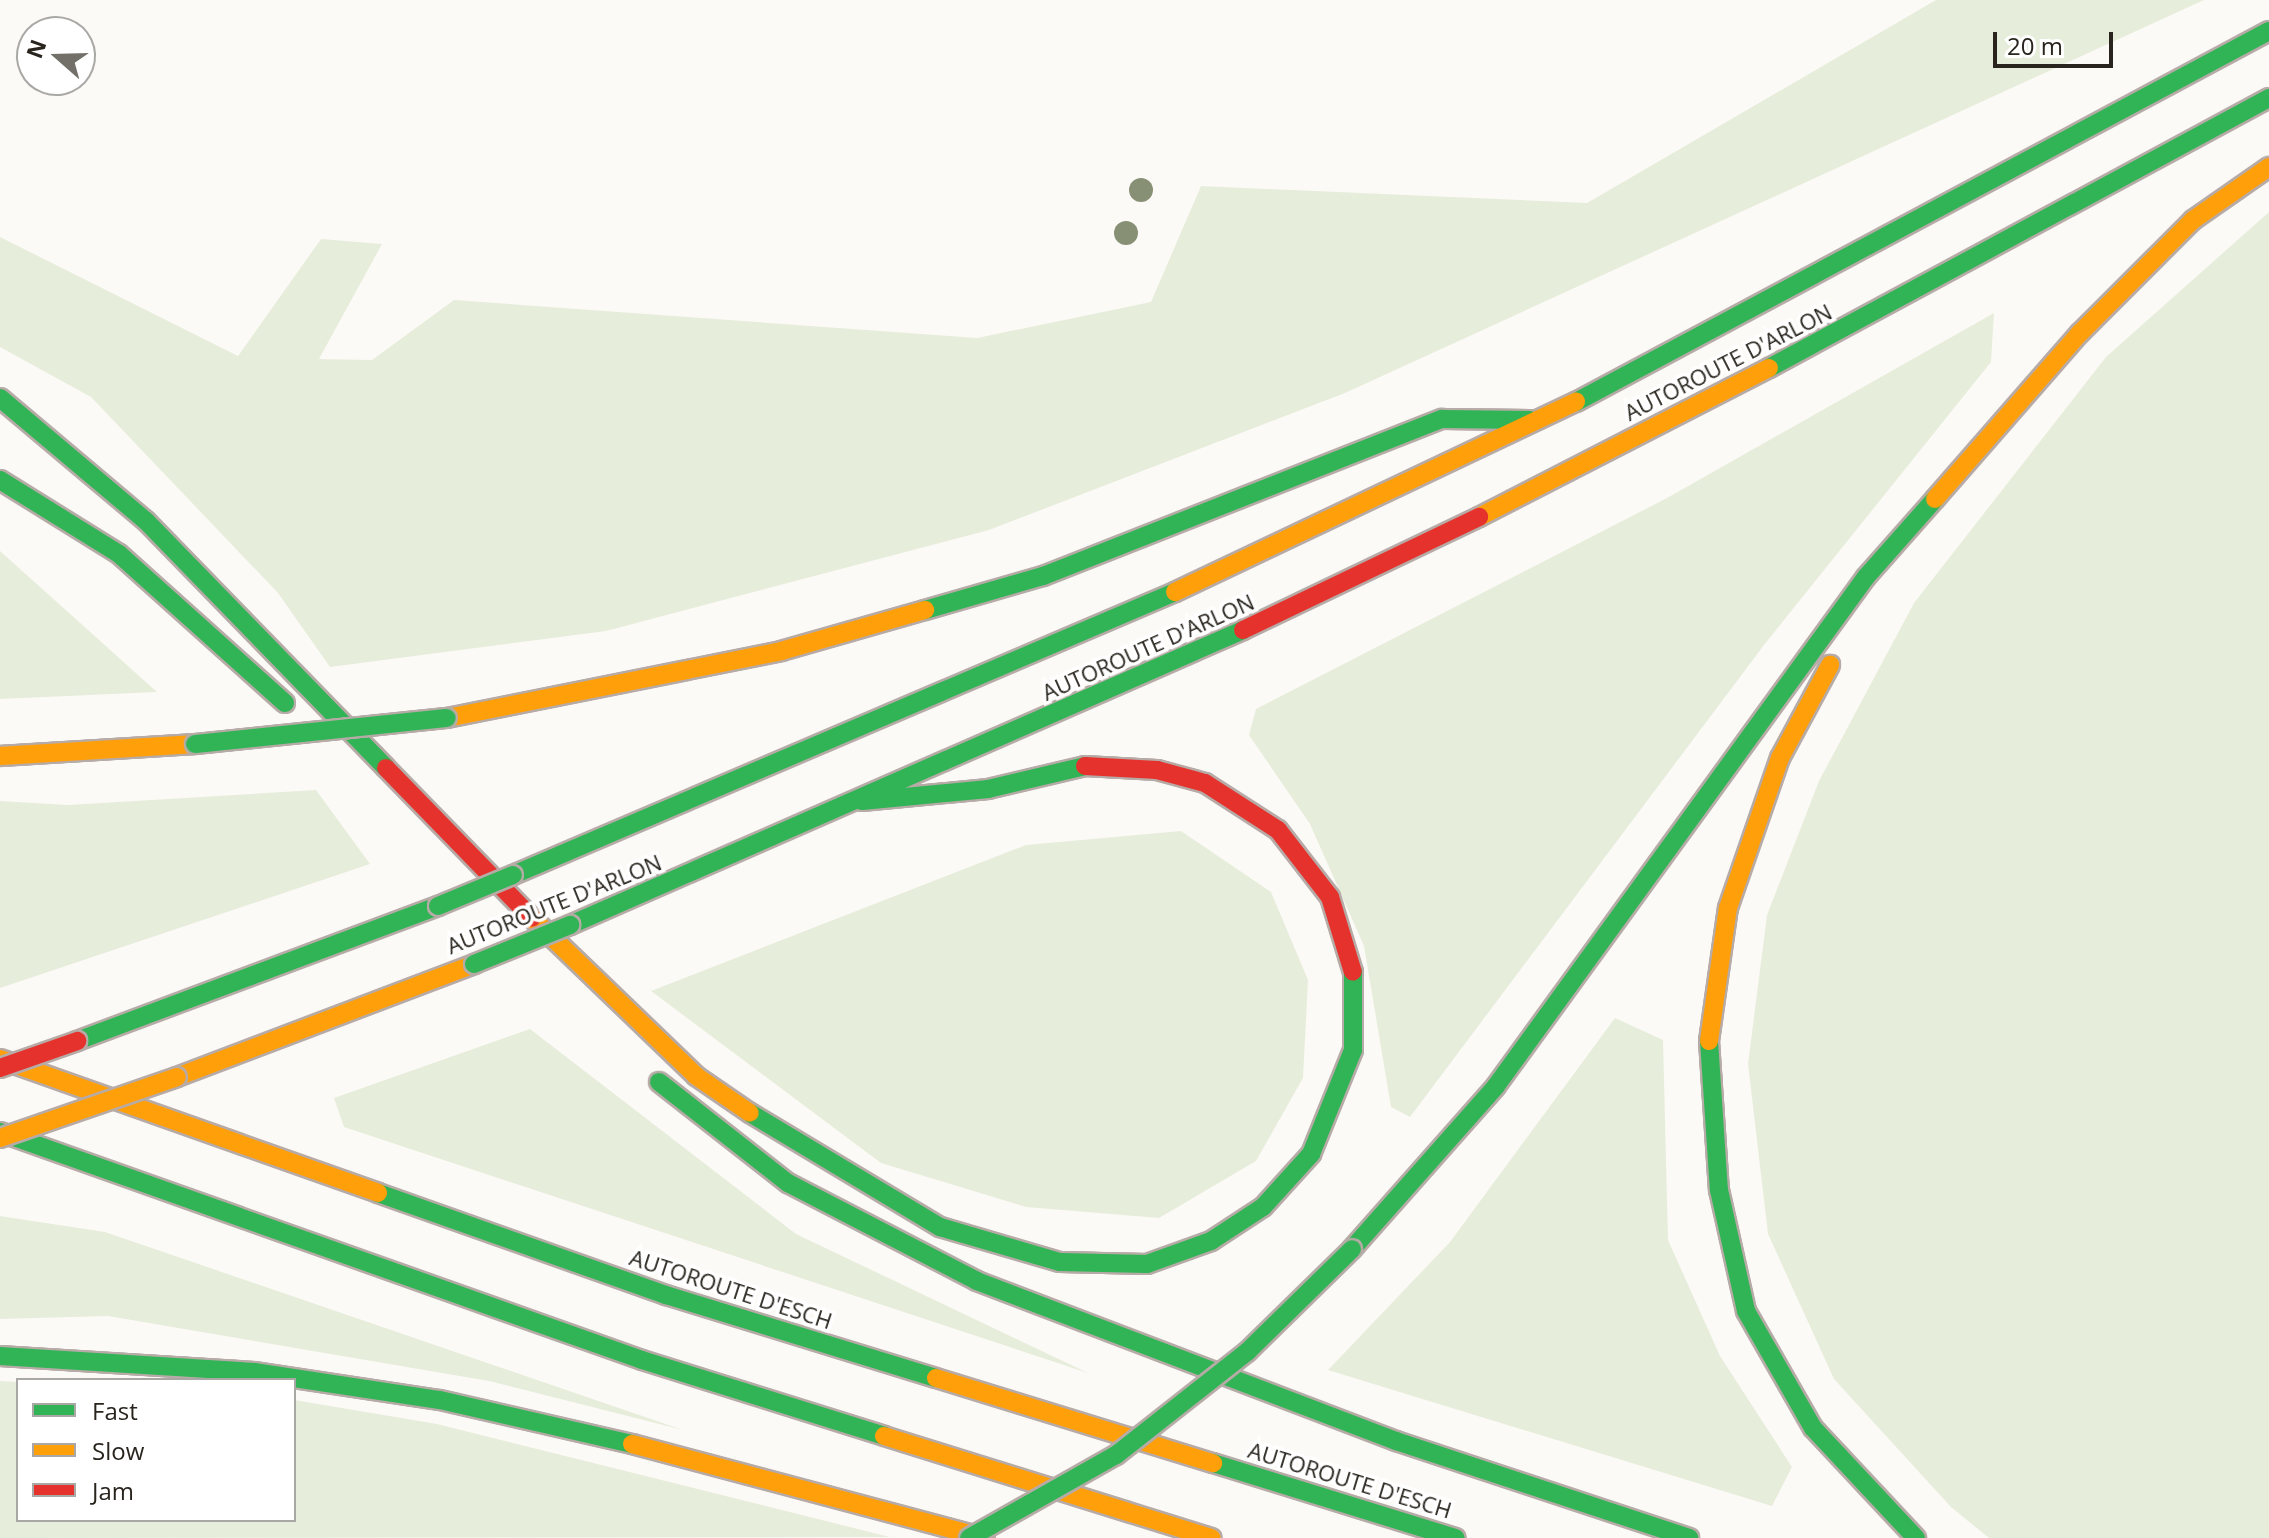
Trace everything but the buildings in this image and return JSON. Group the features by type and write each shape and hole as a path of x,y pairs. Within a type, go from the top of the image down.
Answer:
{"highway":[{"name":"AUTOROUTE D'ARLON","path":"0,1068 438,906 1149,604 1540,421 2269,31"},
{"name":"AUTOROUTE D'ARLON","path":"0,1138 177,1077 570,925 862,801 1432,541 1861,320 2269,98"},
{"path":"969,1538 1116,1455 1247,1352 1352,1249 1496,1086 1866,577 2002,417 2193,220 2269,167"},
{"path":"0,398 146,521 611,1000 696,1076 813,1157 940,1227 1060,1262 1147,1264 1211,1241 1263,1207 1311,1154 1353,1050 1353,972 1330,897 1278,830 1205,783 1157,770 1067,765 988,789 862,801"},
{"path":"1916,1538 1813,1428 1746,1311 1719,1190 1706,1059 1728,908 1780,758 1839,648 2002,417"},
{"path":"0,756 195,744 447,718 781,651 1043,576 1442,419 1540,421"},
{"path":"0,480 119,554 250,666 327,746"},
{"path":"447,872 480,907"},
{"path":"502,930 535,964"},
{"name":"AUTOROUTE D'ESCH","path":"0,1059 666,1295 1456,1538"},
{"path":"639,1063 788,1183 977,1281 1383,1436 1689,1538"},
{"path":"0,1132 642,1360 1211,1538"},
{"path":"0,1356 254,1372 294,1378"},
{"path":"296,1378 440,1400 694,1458 985,1538"}],"green space":[{"path":"1936,0 2204,0 1345,393 989,530 606,631 330,667 278,593 91,397 0,347 0,237 238,356 321,239 382,244 319,359 372,360 454,300 977,338 1151,302 1201,186 1587,203"},
{"path":"2269,212 2269,1538 1989,1538 1951,1507 1834,1379 1768,1234 1748,1064 1767,915 1819,781 1914,603 2106,357"},
{"path":"1994,313 1991,362 1764,645 1410,1117 1391,1107 1364,946 1310,824 1249,735 1256,709 1667,498"},
{"path":"0,551 157,692 0,699"},
{"path":"316,790 370,864 0,988 0,801 68,805"},
{"path":"1181,831 1271,892 1308,980 1303,1078 1256,1161 1159,1218 1026,1207 881,1163 651,991 1026,845"},
{"path":"1615,1018 1663,1040 1668,1240 1720,1356 1792,1467 1772,1506 1328,1370 1450,1242"},
{"path":"530,1029 796,1234 1088,1373 344,1127 334,1098"},
{"path":"0,1216 105,1232 683,1430 489,1381 108,1316 0,1319"},
{"path":"0,1381 16,1382 16,1522 296,1522 296,1400 437,1424 890,1537 0,1538"}],"traffic: fast":[{"path":"1576,402 2269,31"},
{"path":"1769,368 2269,98"},
{"path":"0,398 146,521 386,768"},
{"path":"925,610 1043,576 1442,419 1530,420"},
{"path":"0,480 119,554 285,703"},
{"path":"1352,1249 1496,1086 1866,577 1935,499"},
{"path":"513,875 1175,592"},
{"path":"570,925 1243,630"},
{"path":"195,744 447,718"},
{"path":"862,801 988,789 1085,766"},
{"path":"438,906 513,875"},
{"path":"77,1041 438,906"},
{"path":"474,964 570,925"},
{"path":"750,1113 940,1227 1060,1262 1147,1264 1211,1241 1263,1207 1311,1154 1353,1050 1353,972"},
{"path":"1709,1041 1719,1190 1746,1311 1813,1428 1916,1538"},
{"path":"659,1082 788,1183 977,1281 1396,1441 1689,1538"},
{"path":"0,1132 642,1360 884,1436"},
{"path":"378,1193 666,1295 936,1378"},
{"path":"969,1538 1116,1455 1247,1352 1352,1249"},
{"path":"0,1356 254,1372 294,1378"},
{"path":"296,1378 440,1400 632,1444"},
{"path":"1213,1463 1456,1538"}],"traffic: slow":[{"path":"1935,499 2080,333 2193,220 2269,167"},
{"path":"1479,517 1769,368"},
{"path":"1175,592 1576,402"},
{"path":"447,718 781,651 925,610"},
{"path":"1709,1041 1728,908 1780,758 1830,665"},
{"path":"0,756 195,744"},
{"path":"532,918 696,1076 750,1113"},
{"path":"177,1077 474,964"},
{"path":"0,1059 378,1193"},
{"path":"0,1138 177,1077"},
{"path":"936,1378 1213,1463"},
{"path":"884,1436 1211,1538"},
{"path":"632,1444 985,1538"}],"traffic: jam":[{"path":"1243,630 1479,517"},
{"path":"1085,766 1157,770 1205,783 1278,830 1330,897 1353,972"},
{"path":"386,768 532,918"},
{"path":"0,1068 77,1041"}]}
